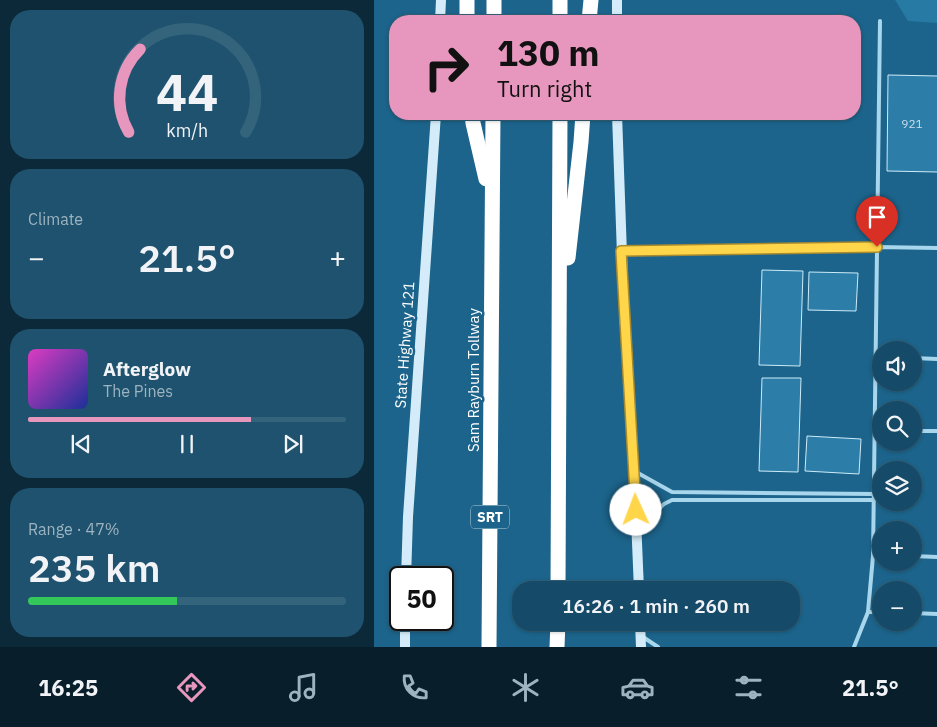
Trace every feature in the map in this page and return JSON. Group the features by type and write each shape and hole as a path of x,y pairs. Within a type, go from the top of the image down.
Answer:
{"highway":[{"path":"466,0 467,15"},
{"path":"494,0 494,15"},
{"path":"560,0 560,15"},
{"path":"590,15 591,0"},
{"path":"473,120 491,202"},
{"name":"Sam Rayburn Tollway","path":"489,647 493,120"},
{"path":"558,581 560,120"},
{"path":"559,332 583,120"},
{"path":"557,647 558,631"}],"main road":[{"path":"440,15 441,0"},
{"path":"617,0 617,15"},
{"name":"State Highway 121","path":"406,566 408,517 436,120"},
{"path":"617,120 621,251 639,581"},
{"path":"404,647 405,631"},
{"path":"641,631 641,647"}],"lane":[{"path":"878,341 880,21"},
{"path":"621,251 877,247 937,248"},
{"path":"922,358 937,358"},
{"path":"922,431 937,431"},
{"path":"634,471 672,492 872,494"},
{"path":"636,529 664,504 672,500 872,500"},
{"path":"922,556 937,556"},
{"path":"854,647 868,612 872,567"},
{"path":"922,613 937,614"},
{"path":"641,636 658,647"}],"shaded area":[{"path":"895,0 937,0 937,23 908,21"}],"building":[{"path":"888,75 938,76 938,172 887,171"},
{"path":"762,270 803,271 800,366 759,365"},
{"path":"809,272 858,273 856,311 808,310"},
{"path":"762,378 801,378 798,472 759,471"},
{"path":"807,436 861,439 859,474 805,471"}],"route":[{"path":"636,510 621,251 877,247"}]}
